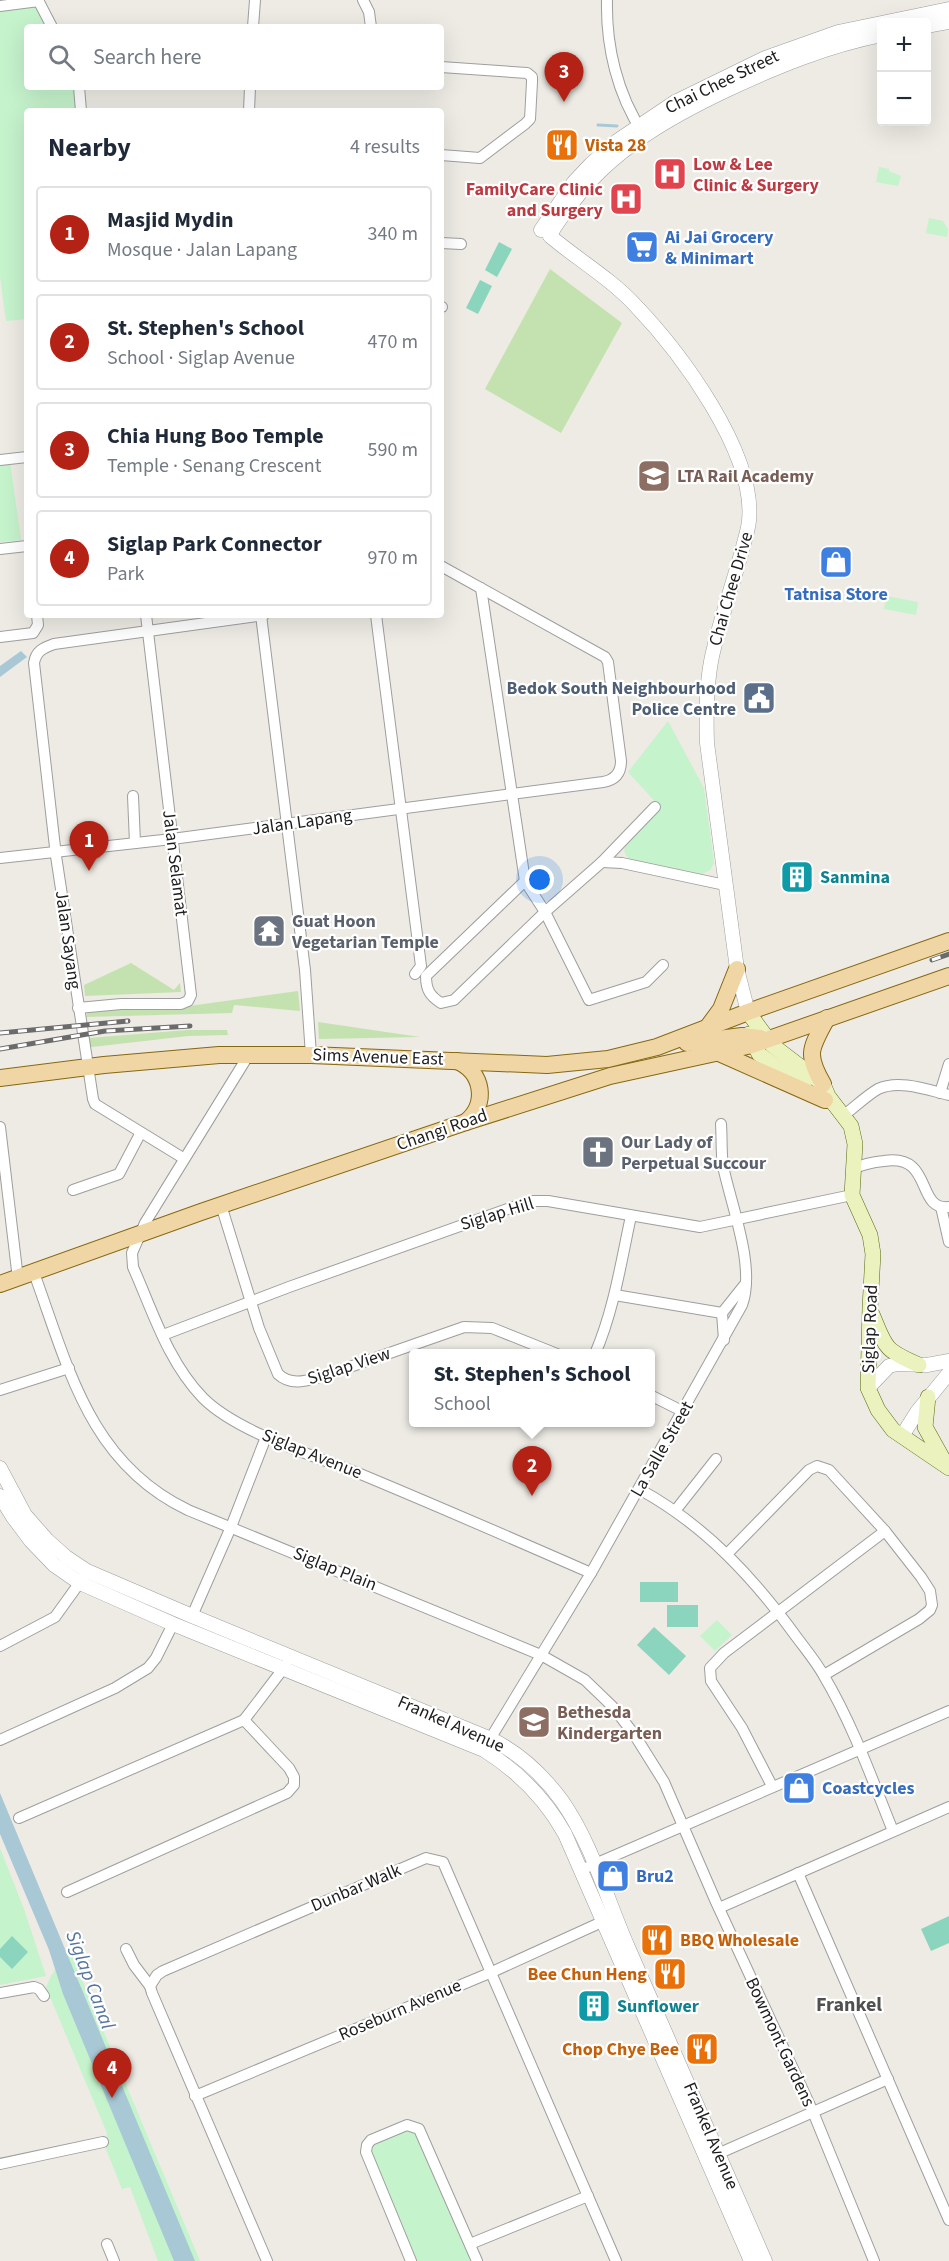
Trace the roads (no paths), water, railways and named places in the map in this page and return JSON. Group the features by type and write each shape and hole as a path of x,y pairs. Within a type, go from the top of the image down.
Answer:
{"main road":[{"name":"Sims Avenue East","path":"0,1078 185,1057 310,1055 547,1065 608,1059 657,1047 748,1012 949,941"},
{"path":"706,1029 721,1009 737,969"},
{"path":"657,1047 756,1040 949,976"},
{"path":"748,1012 756,1040 780,1052 832,1102"},
{"path":"827,1018 813,1043 811,1057 813,1067 832,1102"},
{"name":"Changi Road","path":"0,1284 137,1237 221,1205 466,1122 610,1076 719,1053 756,1040"},
{"path":"719,1053 832,1102"},
{"path":"453,1060 464,1064 472,1072 480,1087 478,1106 473,1116 466,1122"},
{"name":"Siglap Road","path":"832,1102 851,1126 855,1137 849,1195 867,1228 873,1248 868,1388 883,1418 902,1436 948,1467"},
{"path":"870,1308 885,1345 890,1351 918,1365"},
{"path":"928,1397 926,1427 948,1467"}],"street":[{"path":"253,24 255,0"},
{"path":"363,0 369,12 371,24"},
{"path":"607,0 610,50 623,93 633,119 641,131"},
{"path":"0,6 38,1 50,24"},
{"name":"Chai Chee Street","path":"548,233 590,181 641,131 675,102 765,58 848,29 949,9"},
{"path":"931,25 949,22"},
{"name":"Chai Chee Street","path":"641,131 770,70 842,44 877,36"},
{"path":"444,67 527,73 532,82 530,120 480,158 444,155"},
{"path":"80,90 81,108"},
{"path":"249,108 250,90"},
{"name":"Chai Chee Drive","path":"548,233 591,266 634,304 673,349 705,395 732,443 744,472 750,503 749,522 732,589 713,649 706,717 706,743 737,969 748,1012"},
{"path":"444,243 461,244"},
{"path":"0,460 24,457"},
{"path":"0,549 24,546"},
{"path":"444,568 481,588 525,881 545,912 588,1000 646,982 663,965"},
{"name":"Jalan Lapang","path":"0,858 172,839 603,782 616,776 621,764 615,702 608,662 605,657 481,588"},
{"path":"0,637 33,633 38,625 37,618"},
{"name":"Jalan Selamat","path":"78,1008 121,1004 181,1004 188,1001 191,995 146,618"},
{"path":"148,632 242,618"},
{"path":"262,618 305,970 310,1055"},
{"path":"376,618 421,966 420,975 432,997 441,1003 454,1000 545,912 602,862 655,807"},
{"name":"Jalan Sayang","path":"148,632 54,644 39,651 35,656 34,670 55,852 95,1104 140,1134 183,1158"},
{"path":"133,796 135,843"},
{"path":"602,862 616,862 725,885"},
{"path":"420,975 525,881"},
{"path":"137,1237 183,1158 248,1056"},
{"path":"832,1102 883,1087 899,1085 945,1094 949,1064"},
{"name":"La Salle Street","path":"487,1744 684,1412 742,1305 747,1281 723,1164 721,1124"},
{"path":"0,1127 18,1279"},
{"path":"73,1190 118,1174 140,1134"},
{"path":"853,1169 864,1164 896,1159 908,1162 933,1201 945,1207 949,1242"},
{"name":"Siglap Hill","path":"163,1335 251,1301 531,1201 548,1201 700,1227 849,1195"},
{"name":"Siglap View","path":"221,1205 251,1301 278,1374 283,1379 295,1382 324,1376 464,1327 492,1328 546,1349"},
{"path":"597,1349 615,1295 631,1216"},
{"name":"Siglap Avenue","path":"137,1237 132,1253 133,1267 174,1360 205,1400 226,1415 267,1437 591,1572"},
{"name":"Siglap Plain","path":"34,1273 80,1397 99,1431 138,1478 163,1498 541,1655 585,1680 624,1719 664,1782 683,1825"},
{"path":"724,1340 722,1313 747,1281"},
{"path":"615,1295 722,1313"},
{"path":"868,1388 889,1366 948,1364"},
{"path":"902,1436 948,1364"},
{"path":"0,1389 69,1368"},
{"path":"655,1397 684,1412"},
{"path":"192,1616 267,1437"},
{"path":"675,1511 716,1459"},
{"path":"728,1553 810,1470 817,1466 829,1470 885,1531 926,1585 932,1598 930,1610 919,1619 824,1675"},
{"name":"Frankel Avenue","path":"0,1468 26,1515 84,1577 173,1624 283,1668 487,1744 543,1799 565,1834 713,2156 765,2261"},
{"path":"639,1489 675,1511 728,1553 778,1612 824,1675 860,1748 893,1831"},
{"name":"Frankel Avenue","path":"0,1496 12,1517 54,1565 292,1656 523,1760 554,1790 580,1831 595,1864 713,2156 751,2261"},
{"path":"772,1786 742,1728 711,1681 710,1668 724,1653 885,1531"},
{"path":"0,1646 55,1617 84,1577"},
{"path":"0,1740 115,1688 148,1668 156,1658 173,1624"},
{"path":"19,1818 244,1720 292,1656"},
{"path":"581,1870 860,1748 948,1715"},
{"path":"67,1892 287,1793 294,1785 294,1777 289,1768 244,1720"},
{"path":"719,1908 949,1807"},
{"name":"Bowmont Gardens","path":"683,1825 813,2112 874,2261"},
{"name":"Dunbar Walk","path":"150,1986 157,1975 163,1971 426,1858 443,1862 616,2261"},
{"path":"798,1873 949,2220"},
{"name":"Roseburn Avenue","path":"195,2096 492,1972 604,1921"},
{"path":"126,1948 134,1965 150,1986 267,2261"},
{"path":"0,1993 34,1987 39,1989 44,1996"},
{"path":"713,2156 888,2079"},
{"path":"411,2261 366,2152 371,2140 407,2125 419,2129 477,2261"},
{"path":"0,2164 103,2142"},
{"path":"470,2244 588,2196"},
{"path":"107,2244 114,2261"}],"water":[{"path":"21,651 27,657 0,677 0,666"},
{"path":"0,1793 195,2261 174,2261 63,1994 49,1950 0,1834"}],"waterway":[{"path":"598,125 617,126"}],"railway":[{"path":"932,960 949,954"},
{"path":"0,1033 128,1021"},
{"path":"0,1049 105,1031 190,1026"}],"place":[{"name":"Chia Hung Boo Temple","path":"564,102"},
{"name":"Vista 28","path":"562,145"},
{"name":"Low & Lee Clinic & Surgery","path":"670,174"},
{"name":"FamilyCare Clinic and Surgery","path":"626,199"},
{"name":"Ai Jai Grocery & Minimart","path":"642,247"},
{"name":"LTA Rail Academy","path":"654,476"},
{"name":"Tatnisa Store","path":"836,562"},
{"name":"Bedok South Neighbourhood Police Centre","path":"759,698"},
{"name":"Masjid Mydin","path":"89,871"},
{"name":"Sanmina","path":"797,877"},
{"name":"Guat Hoon Vegetarian Temple","path":"269,931"},
{"name":"Our Lady of Perpetual Succour","path":"598,1152"},
{"name":"St. Stephen's School","path":"532,1496"},
{"name":"Bethesda Kindergarten","path":"534,1722"},
{"name":"Coastcycles","path":"799,1788"},
{"name":"Bru2","path":"613,1876"},
{"name":"BBQ Wholesale","path":"657,1940"},
{"name":"Bee Chun Heng","path":"670,1974"},
{"name":"Sunflower","path":"594,2006"},
{"name":"Chop Chye Bee","path":"702,2049"},
{"name":"Siglap Park Connector","path":"112,2098"}],"district":[{"name":"Frankel","path":"849,2005"}],"water label":[{"name":"Siglap Canal","path":"90,1980"}]}
